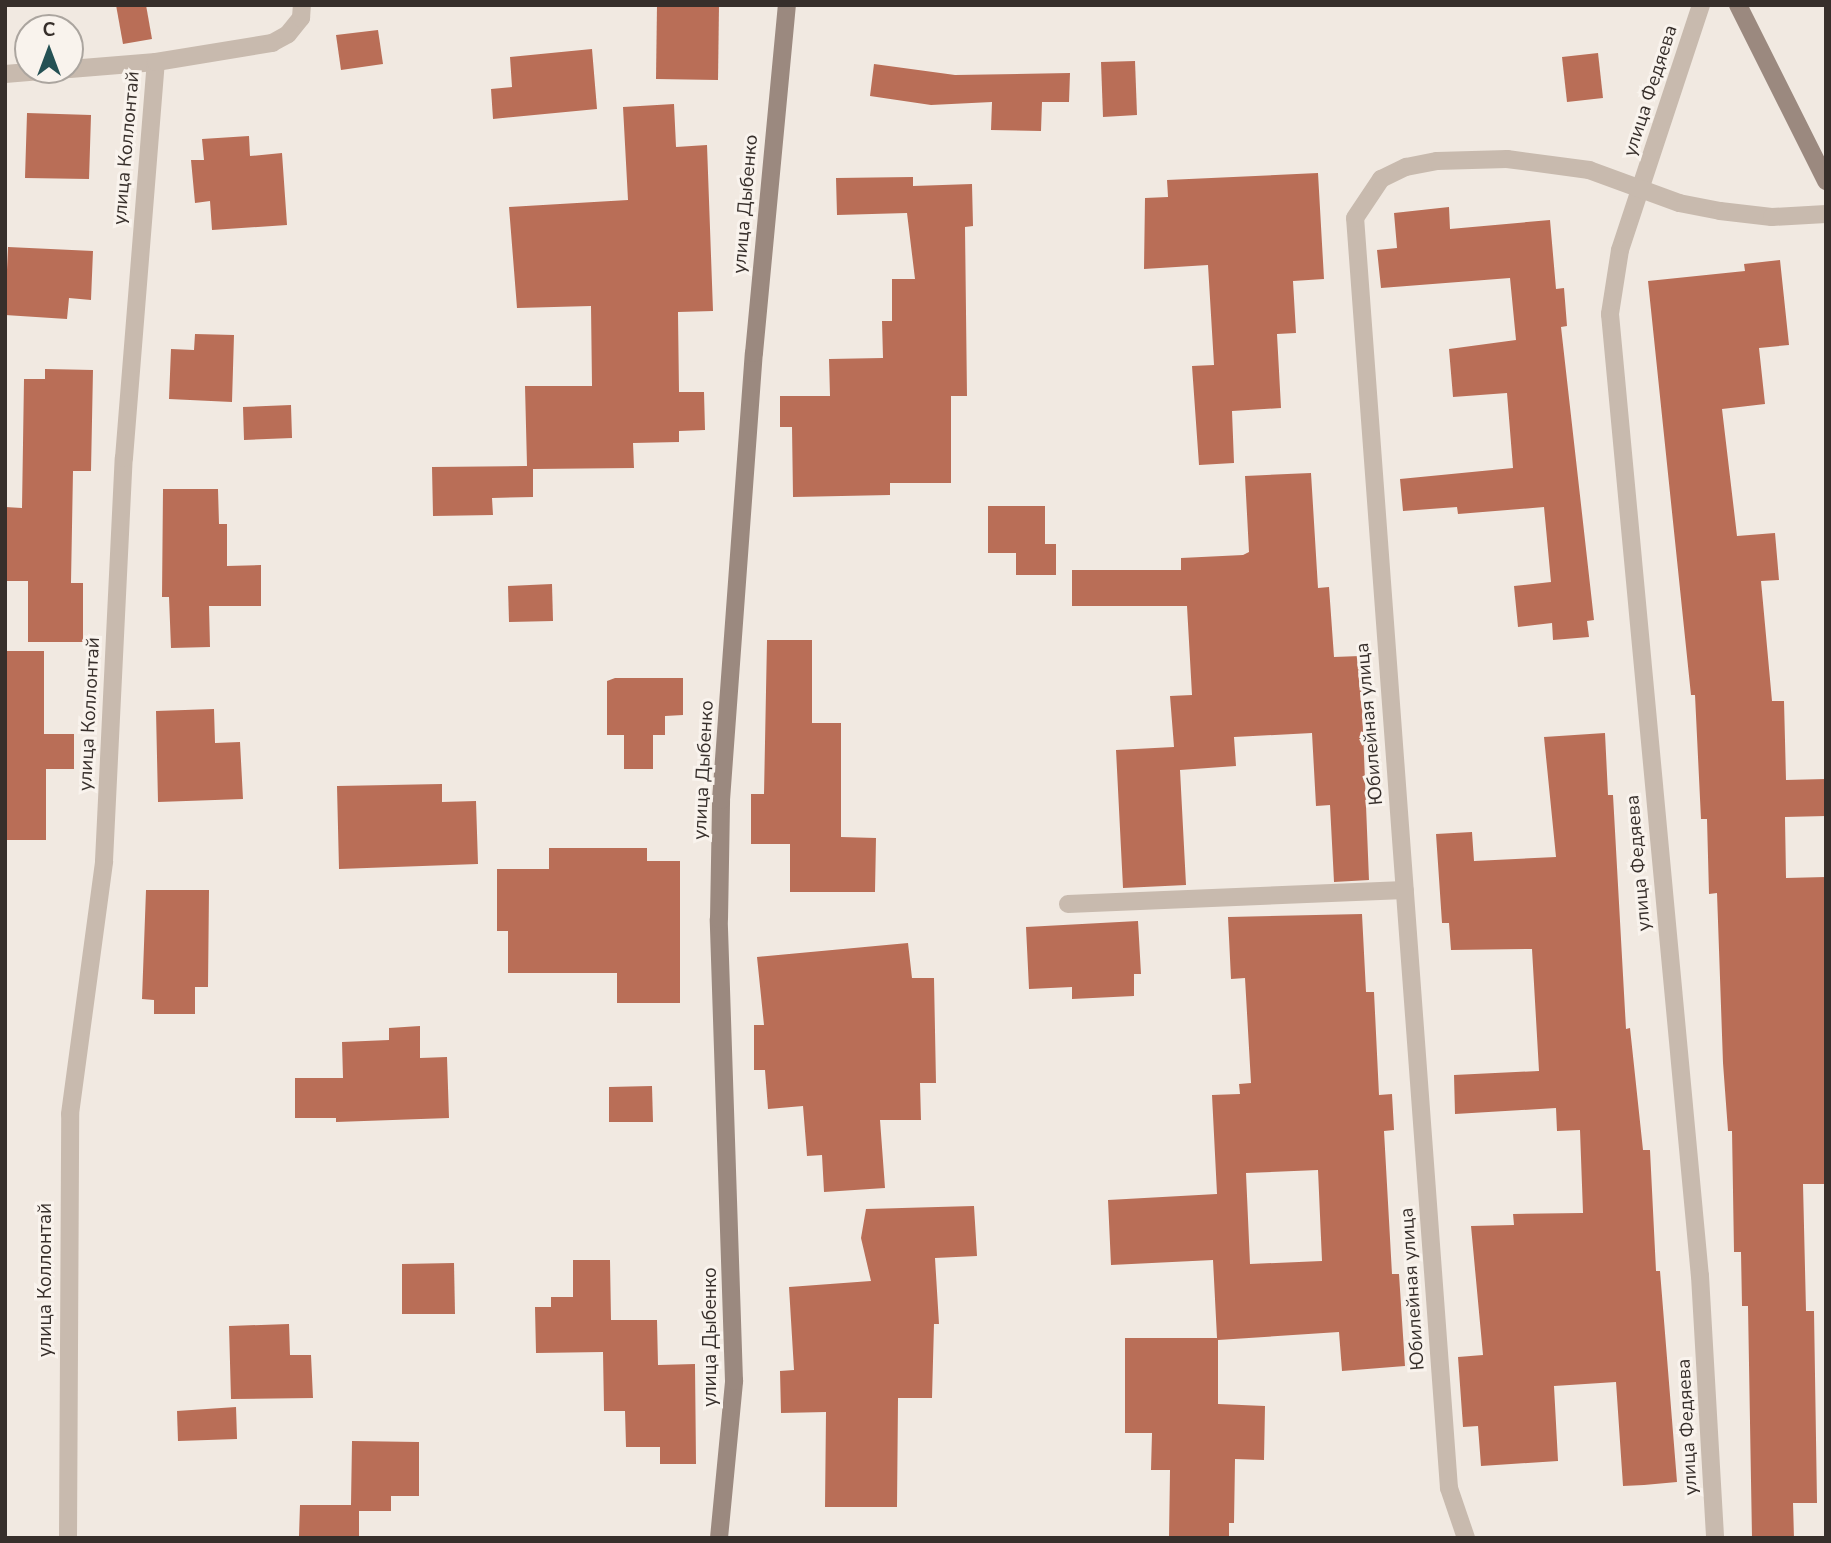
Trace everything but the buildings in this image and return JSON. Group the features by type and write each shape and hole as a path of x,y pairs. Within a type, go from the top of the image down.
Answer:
{"main road":[{"name":"улица Дыбенко","path":"719,1538 734,1381 720,932 721,800 754,353 787,5"},
{"path":"1738,5 1826,181"}],"street":[{"name":"улица Коллонтай","path":"68,1538 70,1114 103,874 126,433 156,62 272,43 289,34 301,18 302,5"},
{"name":"улица Федяева","path":"1701,5 1612,281 1611,343 1700,1276 1715,1538"},
{"path":"84,68 156,62"},
{"name":"Юбилейная улица","path":"1466,1538 1449,1488 1355,218 1381,180 1406,167 1437,161 1550,162 1641,189"},
{"path":"1641,189 1720,211 1772,217 1826,214"},
{"path":"1068,904 1405,890"}]}
